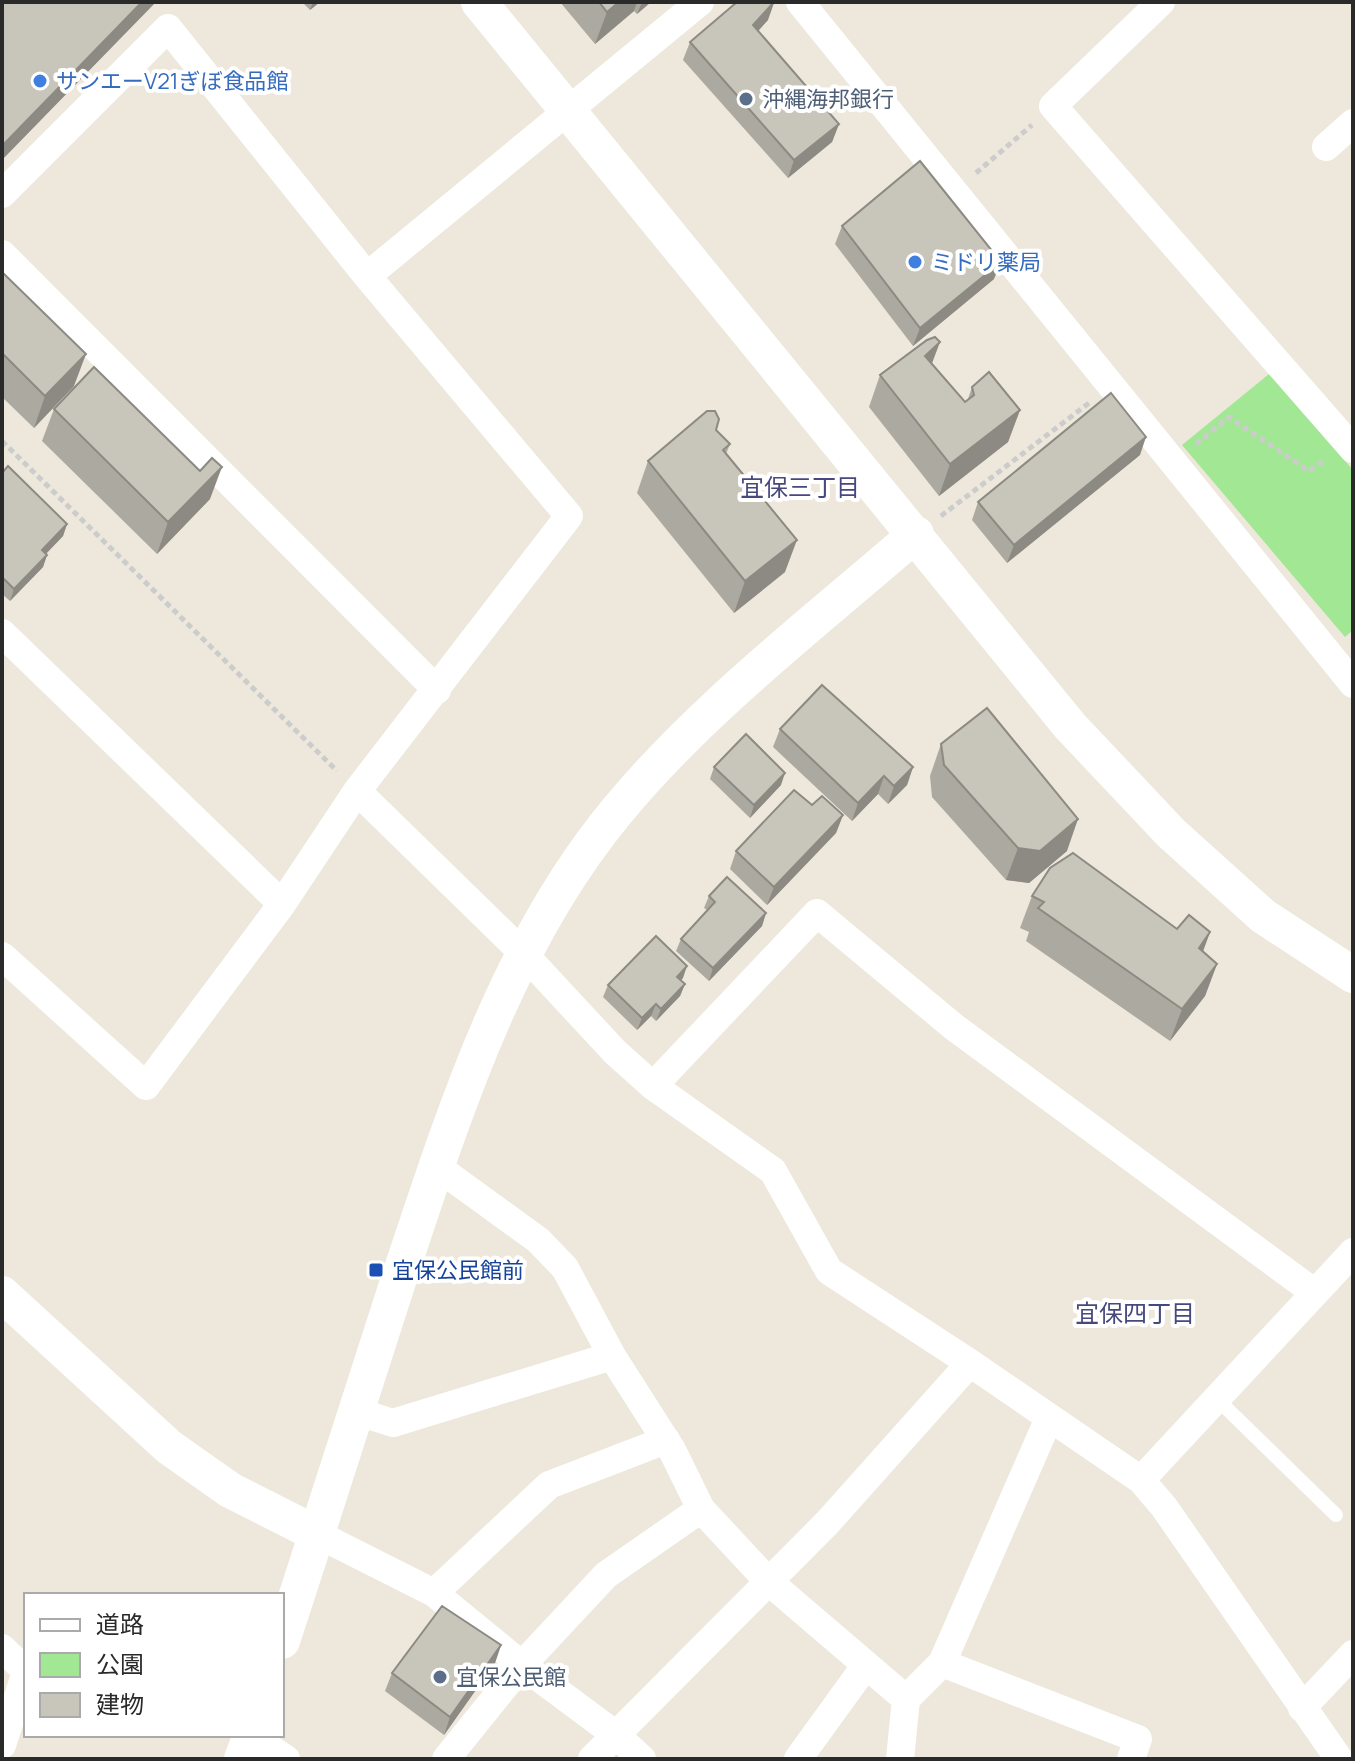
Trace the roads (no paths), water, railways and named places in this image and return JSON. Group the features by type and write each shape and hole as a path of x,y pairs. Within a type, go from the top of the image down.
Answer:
{"street":[{"path":"479,2 1070,726 1171,833 1263,916 1353,975"},
{"path":"367,276 700,2"},
{"path":"800,2 1353,684"},
{"path":"1161,2 1053,106 1350,446"},
{"path":"2,194 168,28 367,276 569,516 357,791 282,904 146,1086 2,956"},
{"path":"1326,147 1353,123"},
{"path":"2,254 437,690"},
{"path":"284,1635 436,1166 480,1047 524,954 565,882 616,811 689,732 916,534"},
{"path":"2,633 282,904"},
{"path":"357,791 524,954 615,1052 653,1086 773,1171 829,1271 1141,1480 1164,1507 1339,1759"},
{"path":"653,1086 817,913 954,1027 1315,1293"},
{"path":"436,1166 538,1240 565,1268 612,1356 666,1440 701,1509 768,1581 906,1699"},
{"path":"1141,1480 1353,1252"},
{"path":"2,1294 169,1447 230,1490 434,1593 522,1665 616,1735 642,1759"},
{"path":"355,1411 393,1423 612,1356"},
{"path":"592,1759 827,1523 970,1363"},
{"path":"900,1759 906,1699 942,1663 1049,1418"},
{"path":"434,1593 549,1485 666,1440"},
{"path":"446,1759 522,1665 606,1575 701,1509"},
{"path":"2,1648 24,1670"},
{"path":"1302,1708 1353,1654"},
{"path":"942,1663 1138,1739 1131,1759"},
{"path":"798,1759 866,1665"},
{"path":"2,1745 24,1678"},
{"path":"242,1759 250,1737"},
{"path":"254,1737 286,1759"}],"lane":[{"path":"1216,1398 1336,1515"}],"place":[{"name":"サンエーV21ぎぼ食品館","path":"40,81"},
{"name":"沖縄海邦銀行","path":"746,99"},
{"name":"ミドリ薬局","path":"915,262"},
{"name":"宜保公民館前","path":"376,1270"},
{"name":"宜保公民館","path":"440,1677"}],"district":[{"name":"宜保三丁目","path":"800,486"},
{"name":"宜保四丁目","path":"1135,1312"}]}
